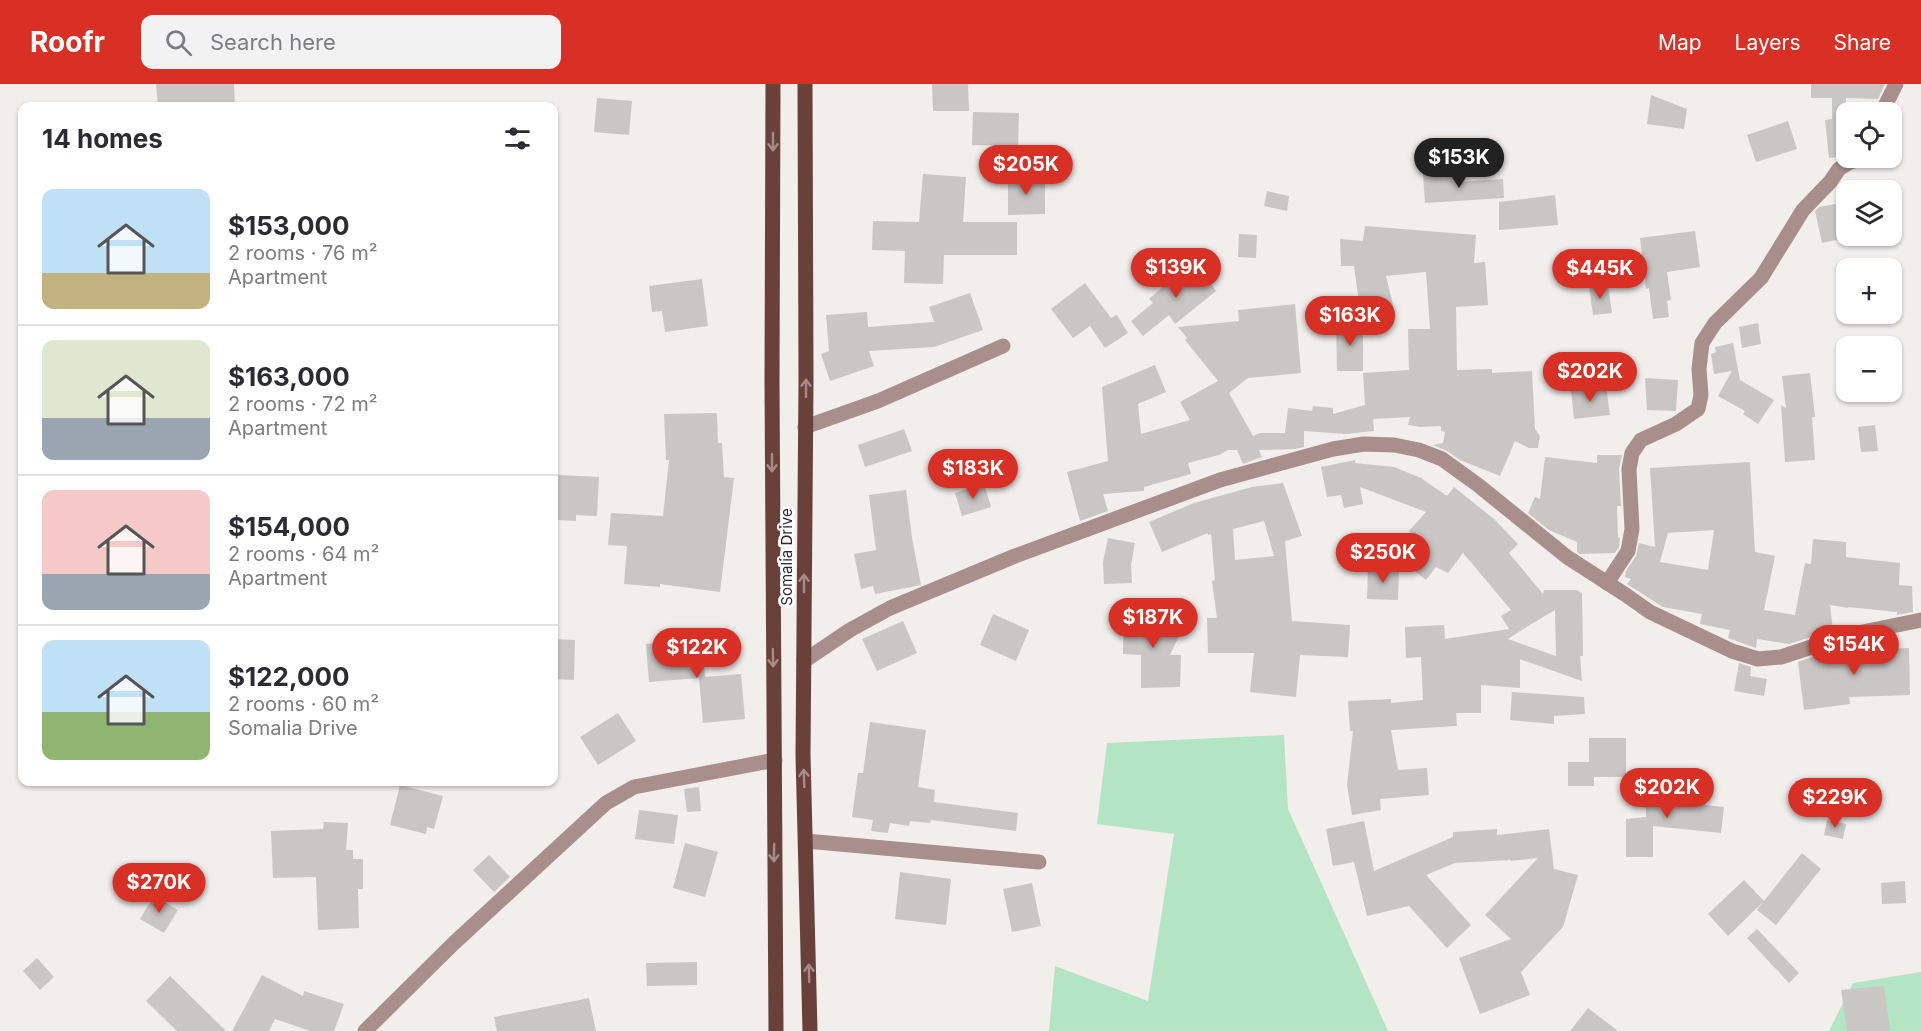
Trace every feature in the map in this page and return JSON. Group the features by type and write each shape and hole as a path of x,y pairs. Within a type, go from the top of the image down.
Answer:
{"main road":[{"name":"Somalia Drive","path":"773,84 772,394 776,1031"},
{"name":"Somalia Drive","path":"805,84 803,755 810,1031"}],"street":[{"path":"1887,102 1896,84"},
{"path":"1607,583 1628,551 1632,529 1629,470 1632,453 1641,440 1676,424 1698,409 1701,395 1702,343 1715,323 1761,278 1803,210 1841,168"},
{"path":"805,427 878,401 1003,346"},
{"path":"804,661 850,630 890,608 1015,556 1220,480 1333,449 1364,444 1394,445 1419,450 1442,459 1567,557 1650,612 1732,651 1758,659 1781,657 1848,635 1921,620"},
{"path":"365,1031 454,943 606,803 634,787 775,760"},
{"path":"806,841 1039,862"}],"green space":[{"path":"1284,735 1288,809 1388,1031 1049,1031 1055,966 1148,1001 1174,834 1097,824 1107,743"},
{"path":"1921,972 1921,1031 1829,1031 1853,983"}],"building":[{"path":"156,84 234,84 235,102 158,102"},
{"path":"932,84 968,84 969,111 933,111"},
{"path":"1811,84 1885,84 1878,99 1846,98 1846,102 1836,102 1836,157 1829,158 1825,120 1832,119 1832,98 1811,98"},
{"path":"1651,95 1687,109 1684,129 1647,124"},
{"path":"597,98 632,101 629,135 594,132"},
{"path":"973,112 1019,113 1018,146 972,145"},
{"path":"1788,121 1797,149 1756,162 1747,135"},
{"path":"1456,171 1457,182 1503,179 1504,198 1425,203 1423,174"},
{"path":"923,174 966,177 963,222 1017,222 1017,255 944,255 943,284 904,283 905,251 872,250 873,221 919,222"},
{"path":"1045,178 1045,214 1008,215 1008,179"},
{"path":"1267,191 1289,196 1287,211 1264,206"},
{"path":"1555,195 1558,225 1499,230 1499,202"},
{"path":"1836,204 1836,240 1822,243 1815,211 1819,207"},
{"path":"1365,226 1476,235 1474,263 1485,262 1488,305 1456,307 1457,370 1492,369 1492,373 1532,371 1535,429 1540,436 1538,448 1529,448 1515,441 1500,476 1460,460 1433,445 1443,443 1445,432 1441,431 1441,426 1408,425 1410,417 1373,419 1374,431 1345,434 1304,431 1304,447 1259,450 1262,457 1243,464 1237,450 1228,450 1219,455 1188,463 1191,474 1144,487 1144,491 1103,494 1108,511 1080,521 1067,472 1108,461 1102,387 1155,365 1166,392 1138,404 1141,434 1190,420 1180,402 1218,381 1185,340 1187,338 1178,327 1239,321 1238,310 1295,304 1301,373 1248,378 1229,393 1253,436 1260,433 1285,433 1288,408 1312,411 1313,406 1333,408 1333,414 1365,405 1363,373 1409,370 1408,329 1430,329 1426,272 1386,276 1394,309 1361,317 1354,266 1341,266 1340,239 1363,241"},
{"path":"1695,231 1700,267 1667,272 1671,300 1667,301 1669,317 1653,319 1649,288 1646,289 1640,238"},
{"path":"1239,234 1257,235 1256,258 1238,257"},
{"path":"1192,260 1216,291 1175,324 1169,315 1143,336 1131,321 1153,303 1149,299"},
{"path":"702,279 708,326 665,332 662,311 652,312 649,286"},
{"path":"1085,283 1111,318 1117,315 1128,333 1105,348 1090,326 1073,338 1051,309"},
{"path":"1608,285 1612,313 1593,315 1589,287"},
{"path":"970,293 983,330 934,347 869,351 874,366 830,381 821,354 829,351 826,315 867,312 868,327 934,322 929,307"},
{"path":"1336,323 1363,323 1363,371 1337,371"},
{"path":"1758,323 1761,344 1742,348 1739,327"},
{"path":"1733,343 1740,380 1774,400 1758,424 1743,414 1745,411 1718,396 1732,371 1714,374 1711,354 1716,352 1715,347"},
{"path":"1810,373 1815,417 1812,417 1815,460 1785,462 1781,405 1786,408 1782,376"},
{"path":"1645,378 1678,380 1676,411 1647,410"},
{"path":"1606,386 1610,415 1574,419 1571,390"},
{"path":"717,413 718,443 722,443 724,477 734,478 720,592 660,584 660,587 624,584 627,546 608,545 611,513 663,516 669,460 666,460 664,414"},
{"path":"1875,425 1878,451 1861,452 1858,427"},
{"path":"904,429 912,451 865,467 858,445"},
{"path":"1597,455 1622,455 1619,469 1621,506 1617,506 1619,547 1615,553 1580,554 1577,552 1577,542 1549,530 1528,513 1535,497 1540,499 1545,457 1597,463"},
{"path":"1355,460 1355,463 1394,467 1421,478 1447,496 1454,487 1494,519 1518,544 1509,553 1543,594 1544,590 1576,590 1582,593 1583,656 1580,656 1582,681 1520,659 1520,688 1481,685 1481,713 1456,713 1457,726 1391,730 1398,770 1427,768 1429,795 1380,799 1381,810 1352,815 1347,785 1353,731 1350,731 1348,701 1391,699 1391,703 1423,700 1421,657 1406,658 1405,627 1444,625 1445,639 1509,629 1501,616 1511,610 1463,553 1448,573 1436,567 1426,580 1412,569 1428,548 1409,531 1426,512 1360,487 1363,504 1344,508 1341,495 1327,497 1321,467","holes":["1555,610 1556,656 1508,639"]},
{"path":"1750,462 1755,552 1775,556 1764,610 1795,615 1805,563 1811,564 1813,539 1846,542 1846,557 1900,563 1899,585 1912,586 1913,612 1897,615 1897,612 1830,605 1833,630 1789,644 1757,639 1756,648 1728,638 1730,630 1700,624 1702,614 1663,607 1627,584 1631,579 1625,577 1626,571 1636,556 1639,543 1655,547 1650,468","holes":["1714,530 1708,570 1660,562 1668,533"]},
{"path":"558,475 599,477 597,516 576,515 576,521 558,520"},
{"path":"1283,483 1302,536 1285,541 1292,621 1350,625 1348,657 1300,655 1296,697 1250,692 1254,653 1208,653 1207,618 1217,618 1212,581 1215,580 1211,534 1208,535 1208,533 1162,552 1149,522 1194,503 1252,487","holes":["1264,521 1274,556 1235,560 1233,529"]},
{"path":"984,484 991,507 962,516 955,493"},
{"path":"906,490 921,585 875,594 873,586 861,589 854,554 876,550 869,495"},
{"path":"1108,538 1135,543 1131,565 1132,583 1104,584 1103,562"},
{"path":"1368,568 1399,568 1398,600 1367,599"},
{"path":"1124,610 1138,610 1182,629 1170,655 1181,655 1180,687 1141,688 1141,655 1123,654"},
{"path":"993,614 1029,630 1016,661 980,645"},
{"path":"903,621 917,653 877,671 862,639"},
{"path":"558,639 575,640 574,680 558,679"},
{"path":"702,640 705,677 741,674 745,719 703,723 699,678 649,682 646,644"},
{"path":"1909,648 1910,695 1849,697 1850,704 1804,710 1798,662 1835,649 1836,651"},
{"path":"1739,663 1751,667 1750,676 1767,679 1764,696 1734,691"},
{"path":"1512,692 1584,697 1585,714 1554,716 1554,724 1510,720"},
{"path":"618,713 636,741 598,765 580,737"},
{"path":"870,722 926,730 918,787 935,790 934,802 1018,813 1016,831 931,820 930,823 910,821 909,826 890,823 888,833 871,831 873,820 852,817 858,773 863,773"},
{"path":"1589,738 1626,738 1626,777 1594,777 1594,786 1568,786 1568,762 1589,762"},
{"path":"1655,773 1657,800 1724,807 1721,833 1653,826 1653,857 1626,857 1626,819 1646,817 1646,808 1642,807 1639,775"},
{"path":"400,786 443,796 434,829 427,827 426,834 390,825"},
{"path":"699,787 701,811 687,812 684,789"},
{"path":"639,810 678,815 674,844 635,839"},
{"path":"1827,820 1846,824 1843,839 1824,835"},
{"path":"1364,821 1374,871 1453,837 1453,832 1497,829 1497,835 1549,829 1554,869 1578,875 1563,927 1521,972 1530,995 1480,1014 1459,958 1511,939 1485,915 1538,858 1455,863 1426,875 1471,925 1447,948 1409,906 1367,916 1354,862 1333,866 1326,829"},
{"path":"324,822 348,823 346,850 353,850 353,859 363,859 363,889 358,889 359,928 318,930 316,877 273,878 271,831 323,829"},
{"path":"685,843 718,852 705,897 673,888"},
{"path":"1802,853 1821,869 1776,925 1757,910 1763,902 1728,936 1708,914 1744,880 1764,901"},
{"path":"489,855 510,877 494,892 473,870"},
{"path":"900,872 951,879 946,925 895,919"},
{"path":"1905,881 1906,903 1882,904 1881,883"},
{"path":"1032,883 1041,926 1012,932 1003,889"},
{"path":"154,896 178,910 164,933 140,919"},
{"path":"1757,929 1799,973 1789,983 1747,938"},
{"path":"37,958 54,977 40,990 23,971"},
{"path":"697,962 697,985 647,986 646,963"},
{"path":"262,975 303,996 304,991 344,1004 334,1031 310,1031 275,1019 269,1031 232,1031"},
{"path":"170,976 226,1031 177,1031 146,1001"},
{"path":"1884,986 1890,1031 1847,1031 1841,990"},
{"path":"589,998 596,1031 497,1031 494,1017"},
{"path":"1588,1008 1618,1031 1570,1031"}]}
